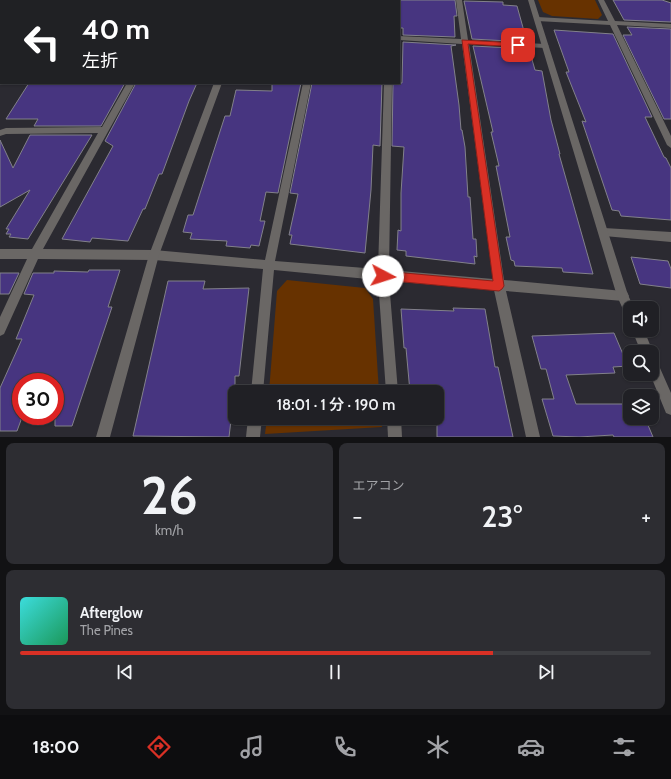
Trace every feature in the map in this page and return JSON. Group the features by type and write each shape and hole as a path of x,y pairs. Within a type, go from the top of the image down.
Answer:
{"street":[{"path":"35,0 40,0"},
{"path":"459,0 499,286 533,437"},
{"path":"531,0 625,301"},
{"path":"601,0 671,145"},
{"path":"537,19 671,26"},
{"path":"400,38 545,46"},
{"path":"0,330 35,254 130,84"},
{"path":"103,437 154,255 218,84"},
{"path":"258,385 270,266 306,84"},
{"path":"388,84 383,276 391,385"},
{"path":"0,133 6,131 104,130"},
{"path":"604,232 671,237"},
{"path":"0,254 154,255 623,296"},
{"path":"659,380 671,408"},
{"path":"253,437 254,425"},
{"path":"394,425 395,437"}],"shaded area":[{"path":"538,0 595,0 602,15 598,19 552,16 543,12"},
{"path":"287,280 365,288 373,299 379,385 270,385 277,291"},
{"path":"266,425 382,425 382,427 265,434"}],"building":[{"path":"400,0 455,0 457,16 454,16 455,37 403,35 403,28 400,28"},
{"path":"613,0 662,0 671,3 671,22 624,20"},
{"path":"464,1 503,2 503,5 517,6 527,42 472,39"},
{"path":"627,27 671,29 671,119 664,119 623,35 632,35"},
{"path":"554,30 613,34 652,117 645,117 664,157 671,168 671,220 621,216 619,211 612,210 582,121 586,122 566,72 569,72"},
{"path":"403,42 456,45 451,46 461,130 465,147 468,197 470,197 473,239 476,239 477,257 474,256 475,264 406,256 406,251 397,250 398,230 401,231 401,193 404,147 392,146 393,84 402,83"},
{"path":"473,46 529,49 535,70 542,71 559,154 593,274 563,272 562,268 515,266 514,261 511,260 506,237 510,237 496,166 499,166 491,132 493,132"},
{"path":"28,84 124,84 101,126 34,126 38,119 6,119"},
{"path":"135,84 197,84 162,174 159,174 145,209 143,209 128,241 92,238 90,242 62,239 113,146 105,141"},
{"path":"272,84 301,84 278,193 266,192 260,221 265,221 259,246 251,245 250,248 226,246 227,241 190,239 192,233 183,232 188,215 193,215 225,116 230,116 236,90 272,91"},
{"path":"312,84 382,84 380,146 373,145 371,190 365,253 290,244 292,235 289,235 298,194 290,193"},
{"path":"30,135 92,135 28,239 9,237 11,234 6,234 9,229 6,229 30,190 0,207 0,140 13,168"},
{"path":"631,257 668,261 671,269 671,288 640,284"},
{"path":"89,270 120,270 108,307 112,307 72,426 55,426 64,425 64,373 12,373 12,425 19,425 17,431 0,431 0,388 22,339 16,339 34,295 24,294 33,273 54,273 54,271 88,272"},
{"path":"0,273 19,273 9,294 0,294"},
{"path":"168,281 205,281 203,289 249,288 239,376 235,376 235,385 228,385 228,425 230,425 229,437 133,436"},
{"path":"453,308 485,309 495,367 498,367 513,437 437,437 437,425 444,425 444,385 409,385 406,348 404,348 401,309 454,311"},
{"path":"614,333 623,354 623,366 613,367 615,373 566,375 576,404 623,404 623,425 648,425 653,437 614,437 613,435 579,437 553,436 542,399 554,399 546,369 541,369 532,336"}],"route":[{"path":"383,276 499,286 464,42 518,45"}]}
